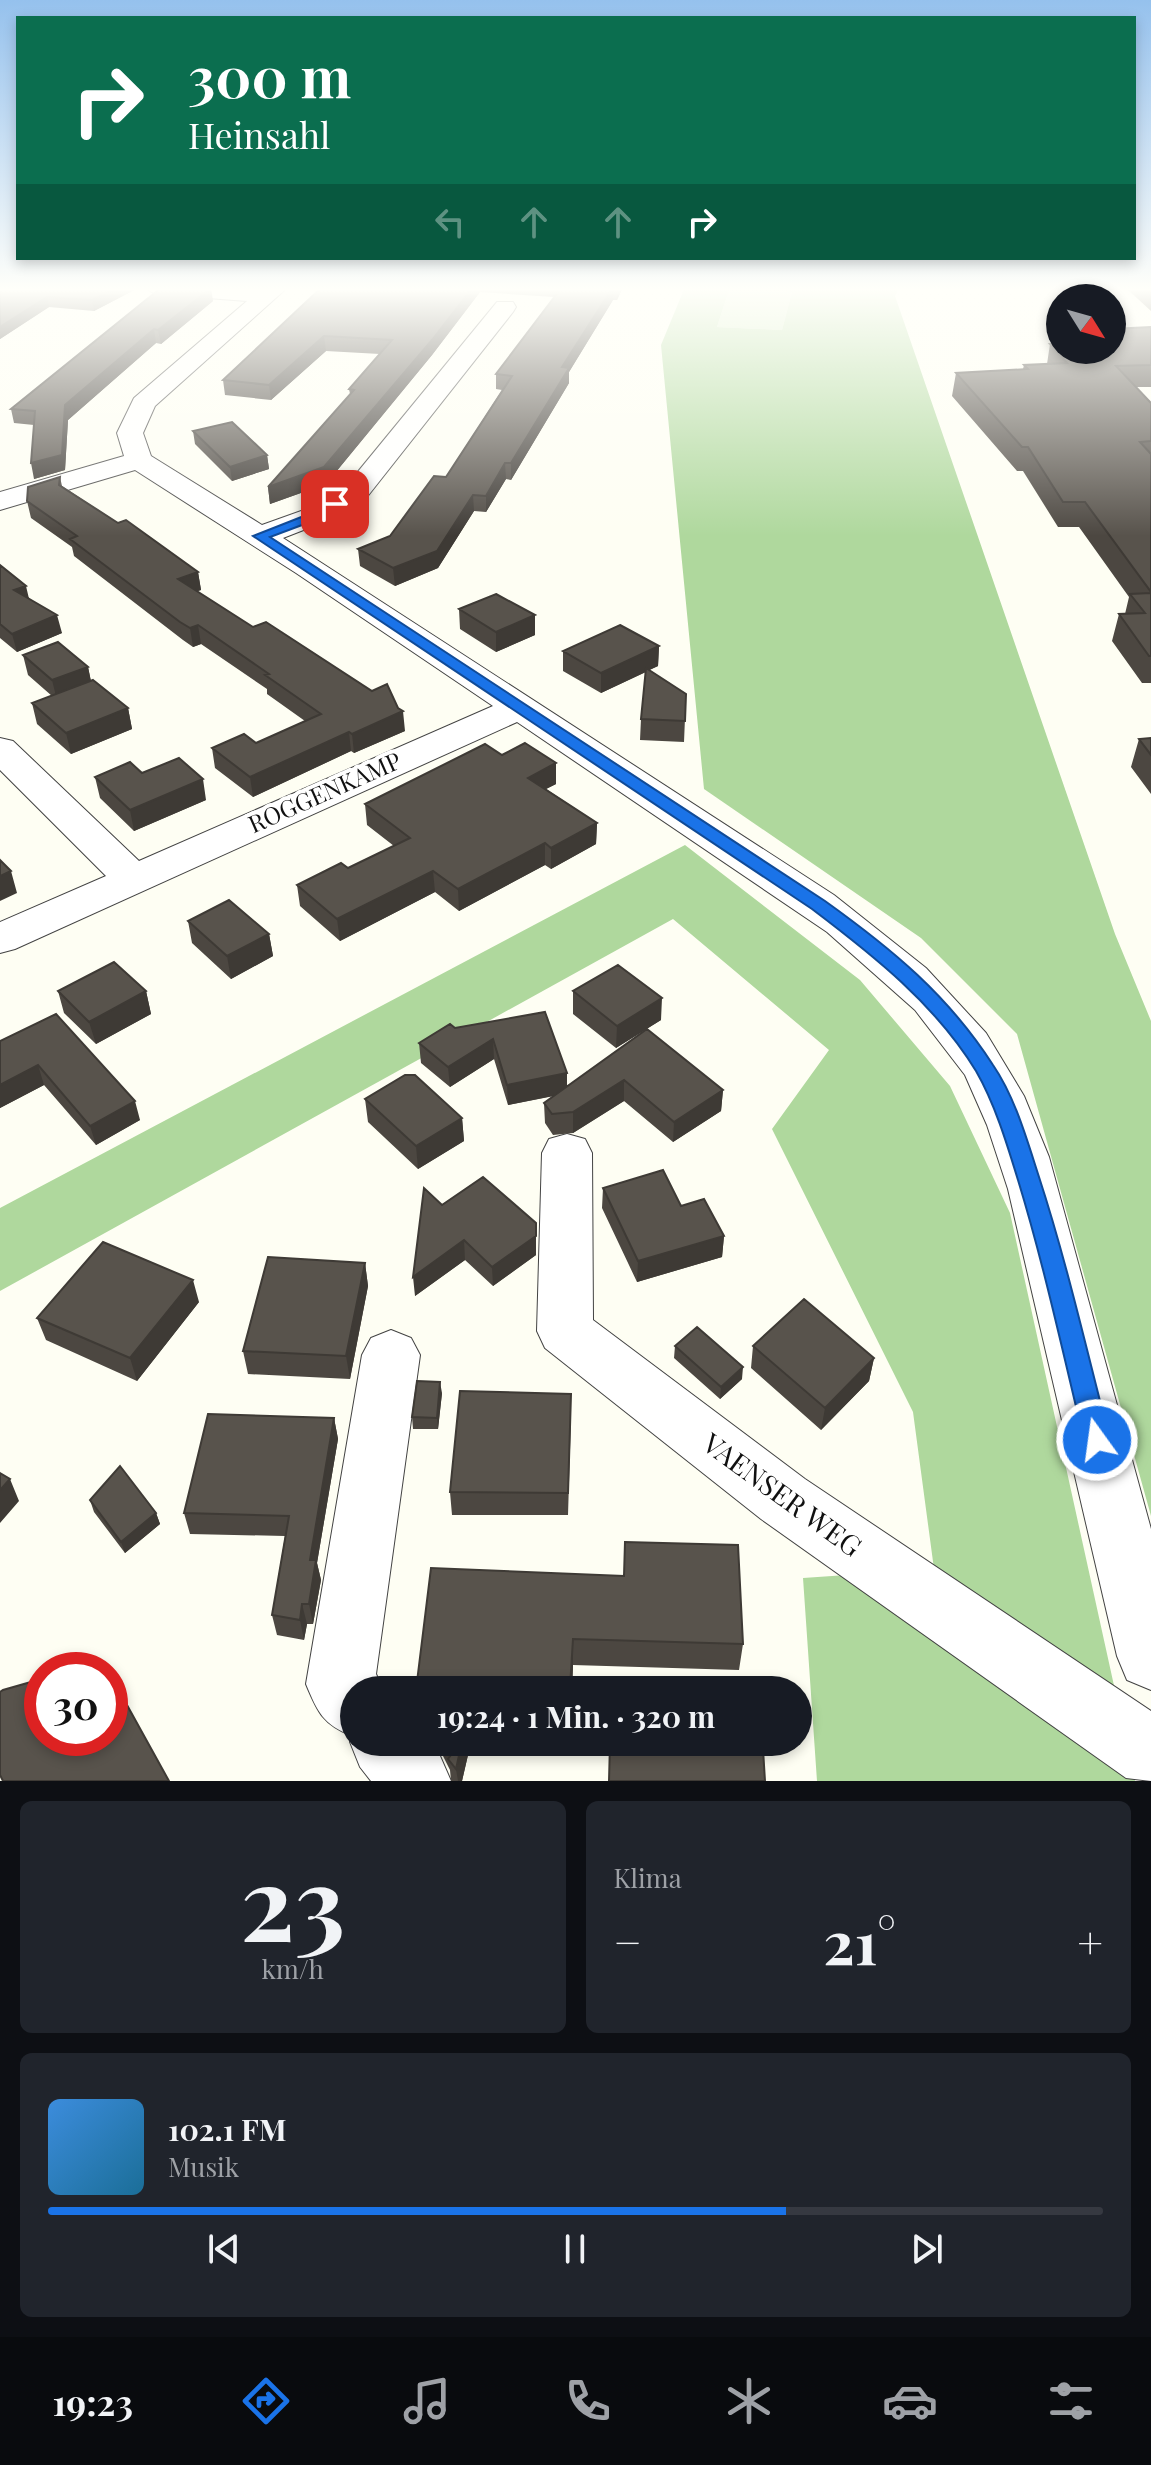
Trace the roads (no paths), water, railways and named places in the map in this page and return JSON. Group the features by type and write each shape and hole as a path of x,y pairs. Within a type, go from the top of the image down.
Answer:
{"street":[{"path":"181,370 143,403 130,433 139,460 260,536 819,905 887,955 940,1008 986,1070 1015,1137 1043,1224 1151,1656"},
{"path":"260,536 314,516 357,491 454,370"},
{"path":"0,501 139,460"},
{"name":"ROGGENKAMP","path":"0,939 518,708"},
{"path":"0,749 132,878"},
{"name":"VAENSER WEG","path":"567,1153 565,1331 783,1499 1151,1753"},
{"path":"341,1676 391,1355"},
{"path":"396,1756 415,1781"}]}
